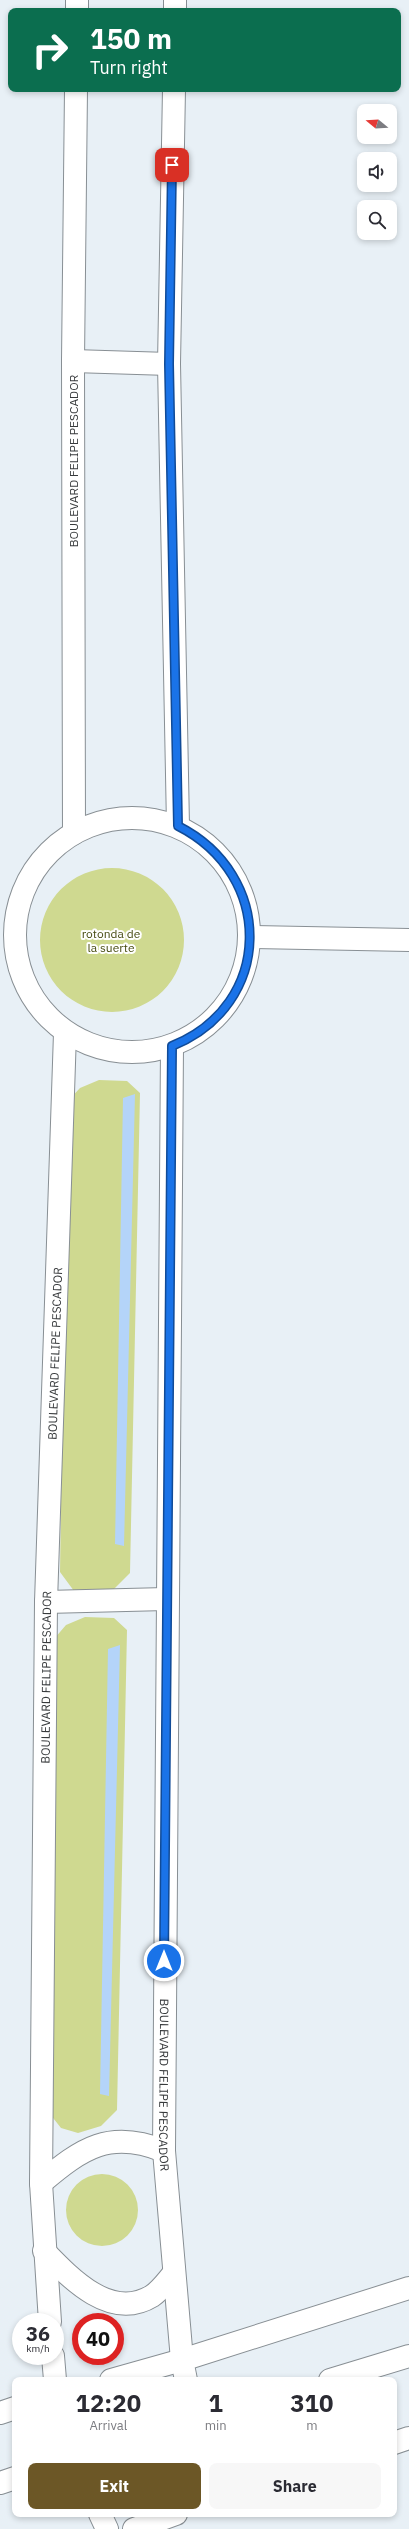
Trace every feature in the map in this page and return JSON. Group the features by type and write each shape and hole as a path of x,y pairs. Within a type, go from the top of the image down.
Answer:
{"street":[{"name":"BOULEVARD FELIPE PESCADOR","path":"74,833 73,361 76,92"},
{"path":"174,92 169,364 178,826"},
{"path":"73,361 169,364"},
{"path":"127,817 150,818 178,826 202,839 218,854 232,872 246,903 250,937 243,973 227,1004 202,1029 172,1046 137,1053 113,1051 91,1045 66,1033 43,1012 25,983 8,934 19,904 32,872 54,846 74,833 105,820 127,817"},
{"path":"250,937 409,940"},
{"name":"BOULEVARD FELIPE PESCADOR","path":"49,2313 44,2251 41,2183 46,1602 66,1033"},
{"name":"BOULEVARD FELIPE PESCADOR","path":"172,1046 166,1599 164,2151 184,2370"},
{"path":"46,1602 166,1599"},
{"path":"41,2183 71,2157 93,2146 115,2142 135,2142 164,2151"},
{"path":"44,2251 93,2295 112,2302 132,2302 152,2296 174,2273"},
{"path":"133,2377 184,2370 409,2288"},
{"path":"340,2377 409,2356"},
{"path":"54,2365 55,2377"},
{"path":"0,2413 12,2409"},
{"path":"397,2442 409,2438"},
{"path":"0,2483 12,2479"},
{"path":"101,2517 107,2529"},
{"path":"134,2529 168,2517"}],"green space":[{"name":"rotonda de la suerte","path":"112,868 133,871 146,877 158,884 168,894 181,919 184,940 181,961 175,974 168,986 158,996 133,1009 112,1012 91,1009 78,1003 66,996 56,986 43,961 40,940 43,919 49,906 56,894 66,884 91,871"},
{"path":"99,1080 127,1081 140,1093 130,1573 114,1589 74,1591 60,1572 67,1102 80,1088"},
{"path":"85,1617 114,1618 127,1630 117,2110 101,2126 78,2133 61,2128 46,2109 54,1639 66,1625"},
{"path":"102,2174 122,2180 132,2190 138,2210 132,2230 122,2240 102,2246 82,2240 72,2230 66,2210 72,2190 82,2180"}],"water":[{"path":"135,1094 124,1546 115,1544 123,1098"},
{"path":"120,1645 109,2096 100,2094 108,1649"}],"route":[{"path":"164,1961 172,1046 202,1029 211,1022 227,1004 243,973 250,937 246,903 238,882 232,872 218,854 202,839 178,826 169,364 172,165"}]}
